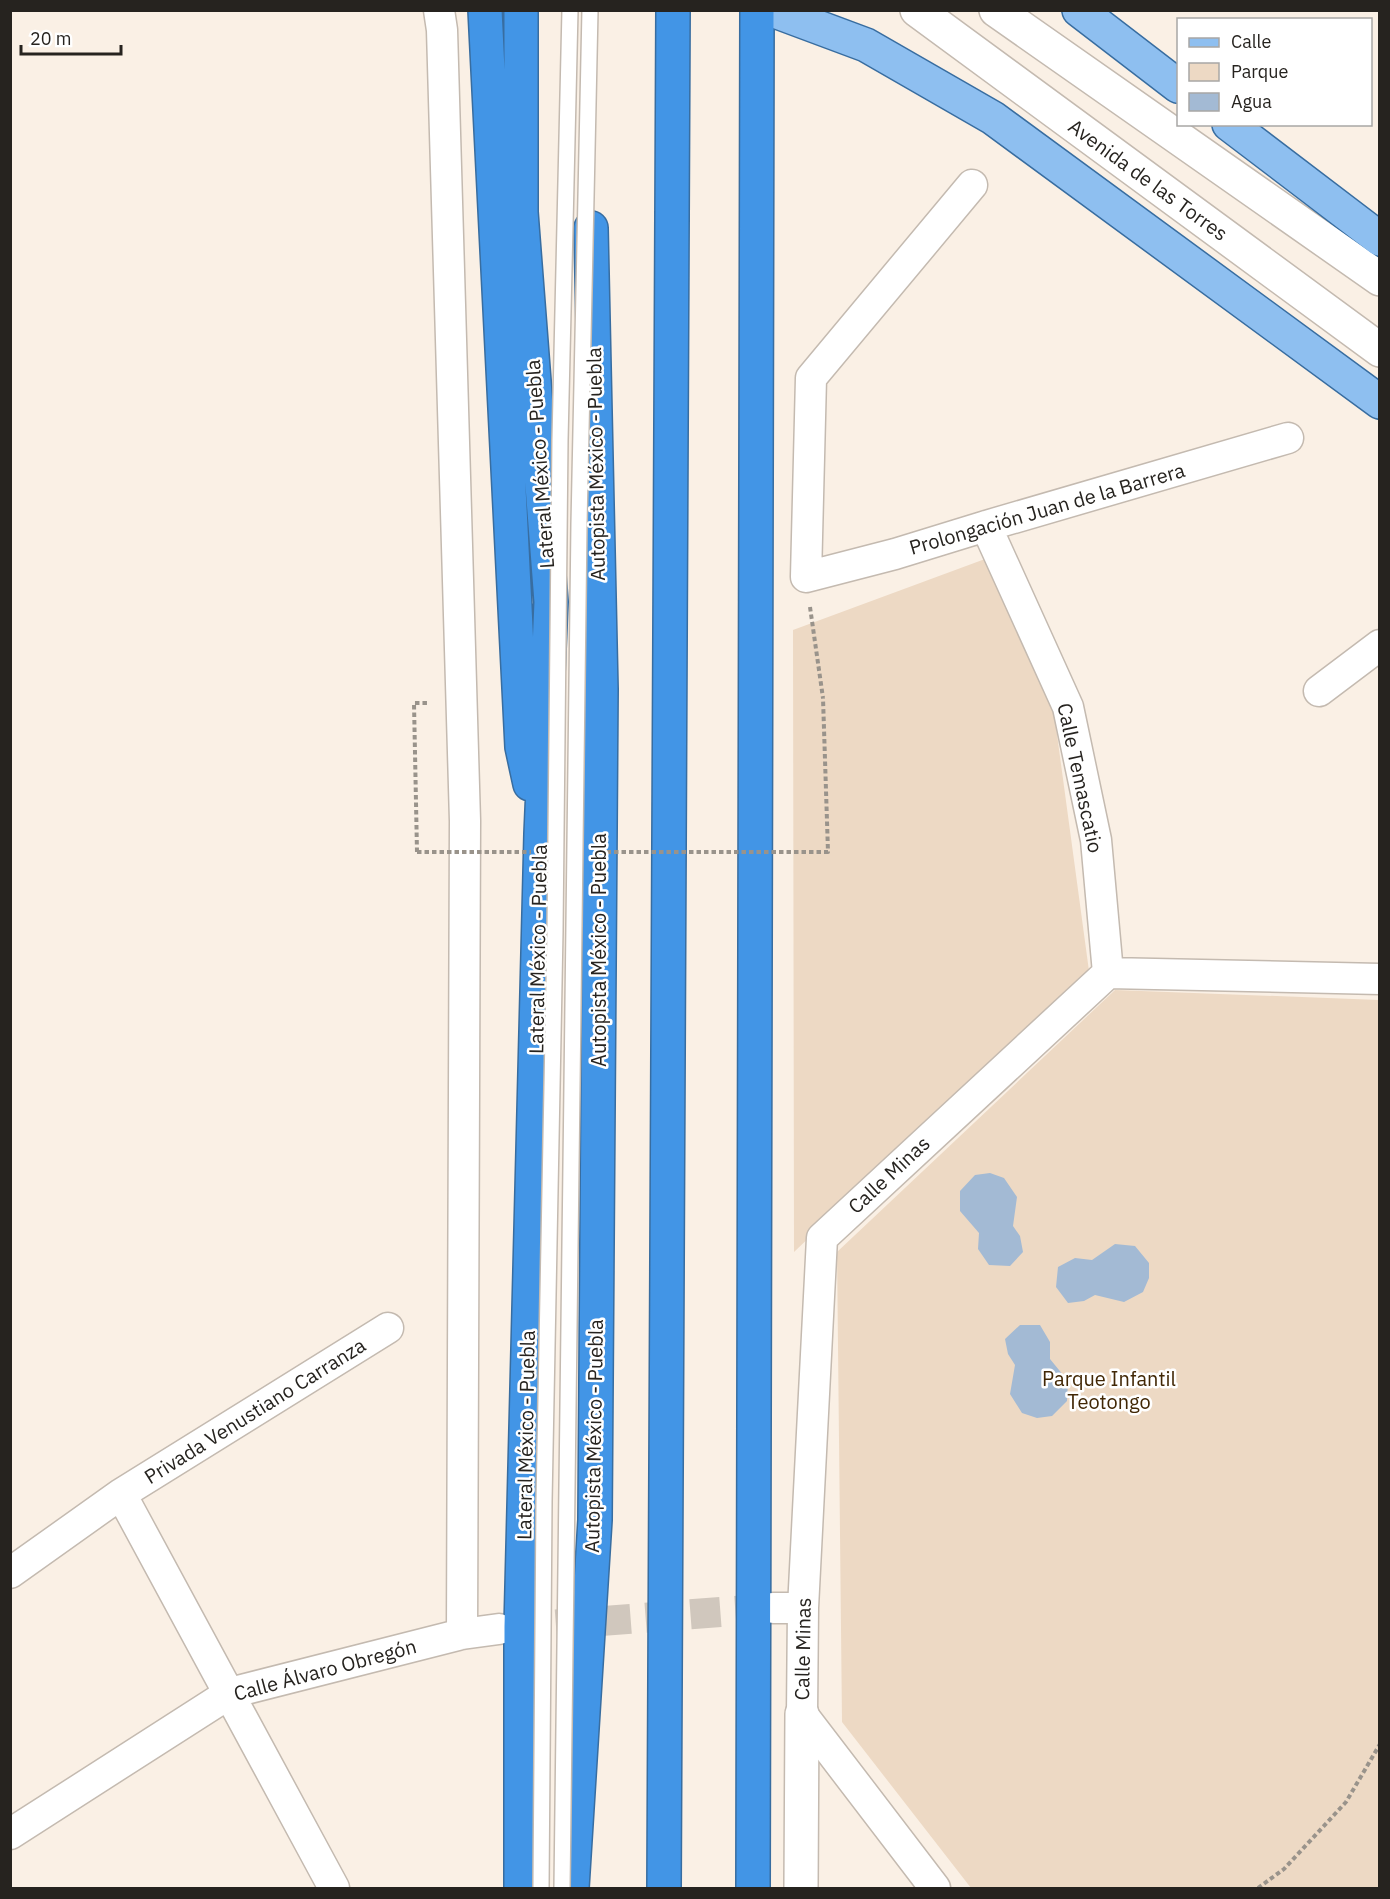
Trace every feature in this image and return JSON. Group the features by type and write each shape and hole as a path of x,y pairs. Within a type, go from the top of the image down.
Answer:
{"highway":[{"path":"485,10 522,747 538,843"},
{"name":"Lateral México - Puebla","path":"521,10 521,212 551,602 538,843 521,1627 521,1888"},
{"name":"Autopista México - Puebla","path":"572,1888 595,1520 601,689 588,10"},
{"path":"664,1888 673,10"},
{"path":"753,1888 757,10"}],"main road":[{"path":"772,10 866,45 993,118 1380,402"},
{"name":"Avenida de las Torres","path":"916,10 1380,350"},
{"path":"996,10 1380,279"},
{"path":"1079,10 1177,84"},
{"path":"1232,126 1380,238"},
{"path":"801,1888 802,1714"}],"street":[{"path":"438,10 442,42 465,821 462,1634"},
{"path":"806,577 811,378 972,185"},
{"name":"Prolongación Juan de la Barrera","path":"806,577 895,554 1288,438"},
{"name":"Calle Temascatio","path":"986,526 1068,707 1096,840 1108,974"},
{"path":"1319,691 1380,645"},
{"path":"1108,974 1380,979"},
{"name":"Calle Minas","path":"802,1714 803,1608 822,1238 1108,974"},
{"name":"Privada Venustiano Carranza","path":"10,1573 121,1494 388,1328"},
{"path":"121,1494 334,1888"},
{"path":"773,1608 803,1608"},
{"name":"Calle Álvaro Obregón","path":"10,1834 230,1693 462,1634 499,1629"},
{"path":"802,1714 935,1888"}],"lane":[{"path":"541,1888 544,1502 555,943 560,440 570,10"},
{"path":"562,1888 579,512 588,10"}],"path":[{"path":"593,852 828,852 823,698 806,577"},
{"path":"429,703 414,703 417,852 538,843"},
{"path":"1258,1888 1284,1869 1346,1802 1380,1744"}],"green space":[{"path":"985,559 1053,705 1089,971 794,1252 793,630"},
{"name":"Parque Infantil Teotongo","path":"1115,990 1379,1000 1379,1888 971,1888 842,1722 837,1252"}],"water":[{"path":"990,1173 1004,1178 1017,1197 1013,1226 1020,1236 1023,1252 1010,1266 989,1265 978,1249 979,1233 960,1211 960,1191 975,1175"},
{"path":"1115,1244 1135,1246 1149,1263 1149,1278 1143,1292 1124,1302 1095,1295 1084,1301 1068,1303 1056,1287 1058,1267 1075,1258 1092,1260"},
{"path":"1020,1325 1040,1325 1050,1342 1050,1359 1068,1381 1067,1401 1052,1416 1037,1418 1022,1413 1010,1394 1015,1365 1008,1354 1005,1339"}],"tunnel":[{"path":"511,1628 773,1608"}]}
